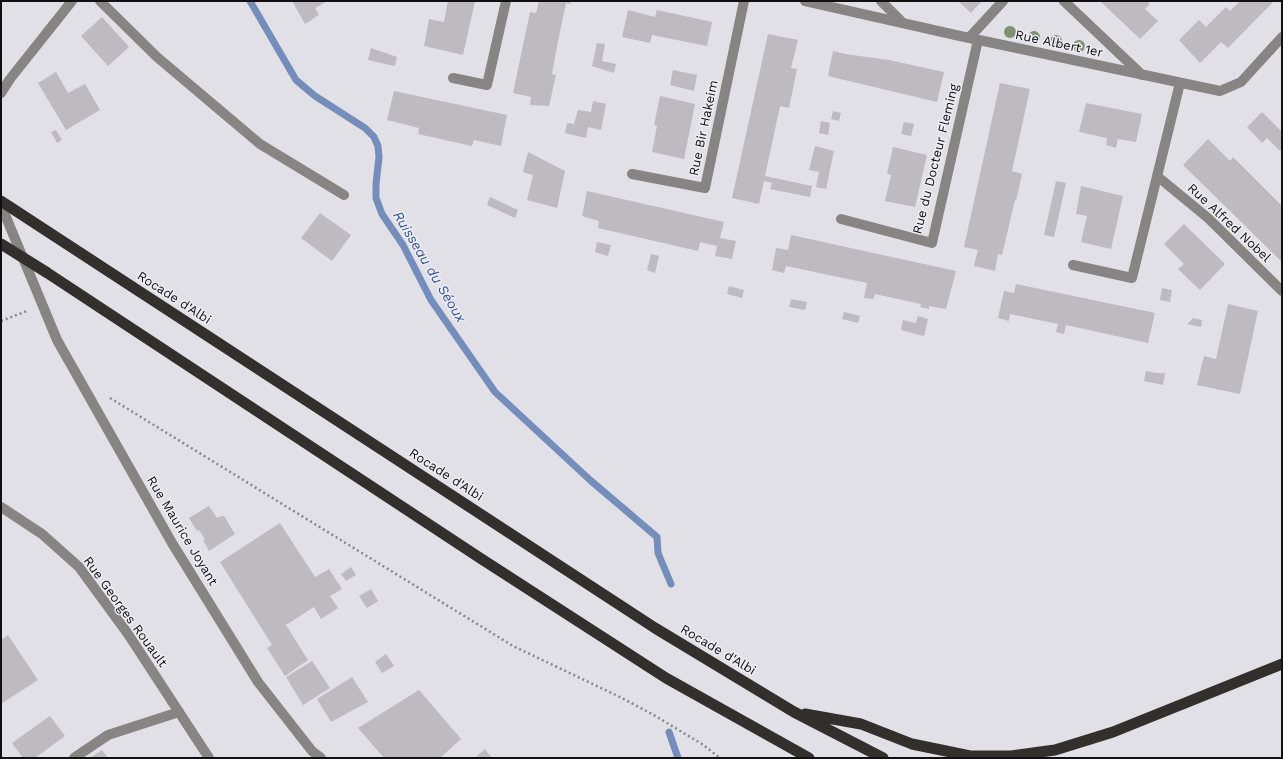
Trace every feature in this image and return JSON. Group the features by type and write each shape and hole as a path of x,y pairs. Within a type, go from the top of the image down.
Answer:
{"highway":[{"name":"Rocade d'Albi","path":"1,201 648,624 794,712 883,758"},
{"path":"1,244 666,678 799,755 809,758"},
{"path":"794,712 861,724 912,744 970,756 1011,756 1055,750 1114,732 1282,664"}],"street":[{"path":"1,94 10,79 72,1"},
{"path":"100,1 157,57 260,144 344,195"},
{"path":"454,78 487,85 506,1"},
{"name":"Rue Bir Hakeim","path":"632,174 705,188 744,1"},
{"name":"Rue Albert 1er","path":"805,1 1143,76 1220,91 1241,82 1282,37"},
{"path":"881,1 903,23"},
{"path":"973,39 1003,1"},
{"name":"Rue Albert 1er","path":"1064,1 1143,76"},
{"name":"Rue du Docteur Fleming","path":"841,219 932,243 973,39"},
{"path":"1073,265 1132,278 1180,83"},
{"name":"Rue Alfred Nobel","path":"1157,176 1208,218 1282,291"},
{"name":"Rue Maurice Joyant","path":"1,205 57,340 188,569 258,682 312,751 321,758"},
{"name":"Rue Georges Rouault","path":"1,506 42,534 78,566 128,634 209,758"},
{"path":"74,758 108,735 179,712"}],"path":[{"path":"1,321 41,304"},
{"path":"104,394 513,646 652,714 702,744 720,758"}],"building":[{"path":"292,1 328,1 315,8 319,15 305,24"},
{"path":"448,1 475,1 463,55 424,46 429,19 444,22"},
{"path":"539,1 571,1 570,4 566,3 552,74 556,75 549,106 530,105 531,97 513,93 530,12 536,13"},
{"path":"958,1 982,1 971,13"},
{"path":"1100,1 1147,1 1150,4 1145,9 1158,21 1140,39"},
{"path":"1240,1 1274,1 1228,48 1221,42 1200,63 1179,40 1199,20 1206,27 1226,7 1230,11"},
{"path":"628,10 655,17 657,10 712,22 707,46 652,35 650,43 622,37"},
{"path":"102,17 129,47 108,66 81,36"},
{"path":"768,34 798,40 791,68 797,69 789,108 780,106 765,176 812,186 810,197 770,189 772,183 764,181 759,204 732,198"},
{"path":"597,43 605,44 602,61 616,64 614,73 592,66"},
{"path":"371,48 397,57 395,66 368,60"},
{"path":"833,51 889,60 944,72 937,102 828,76"},
{"path":"673,70 697,75 694,91 670,85"},
{"path":"56,72 68,93 85,84 100,110 66,130 38,83"},
{"path":"1000,83 1030,89 1012,171 1022,174 1002,255 998,254 995,271 974,266 978,250 964,247"},
{"path":"394,91 507,115 501,146 474,140 472,146 418,134 419,128 387,120"},
{"path":"660,96 695,104 684,159 652,152 657,126 654,125"},
{"path":"593,101 606,104 601,130 588,127 586,138 565,133 567,123 574,124 578,110 591,112"},
{"path":"1086,103 1142,114 1136,142 1118,139 1116,148 1106,145 1107,138 1079,132"},
{"path":"833,111 841,113 839,121 831,119"},
{"path":"1262,112 1282,132 1282,149 1280,151 1267,138 1262,143 1247,127"},
{"path":"821,121 830,123 828,135 819,133"},
{"path":"904,122 914,124 911,136 901,134"},
{"path":"56,130 62,140 57,143 51,132"},
{"path":"1208,139 1230,161 1233,157 1282,206 1282,262 1183,165"},
{"path":"815,146 834,151 826,189 816,187 819,172 809,170"},
{"path":"893,147 927,155 915,207 885,201 891,175 887,174"},
{"path":"528,152 565,171 557,208 527,200 533,175 523,172"},
{"path":"1056,181 1066,183 1054,237 1044,235"},
{"path":"1081,186 1123,196 1111,249 1081,242 1087,216 1076,214"},
{"path":"587,191 724,222 720,238 736,241 732,259 715,256 717,246 700,242 698,251 598,228 599,221 582,216"},
{"path":"490,197 518,210 515,218 487,205"},
{"path":"320,213 351,235 332,261 301,238"},
{"path":"1184,224 1225,264 1200,290 1178,269 1184,264 1164,244"},
{"path":"791,235 956,271 946,309 929,306 929,309 920,307 921,304 875,294 873,299 864,298 867,283 786,266 784,273 772,270 776,248 788,250"},
{"path":"597,242 611,245 608,256 595,252"},
{"path":"651,254 659,256 655,273 647,270"},
{"path":"1016,284 1155,313 1148,343 1066,325 1064,334 1056,332 1058,324 1010,314 1009,321 998,318 1004,291 1014,293"},
{"path":"729,286 744,290 742,298 727,294"},
{"path":"1162,288 1172,290 1170,302 1160,300"},
{"path":"791,299 807,302 805,310 789,307"},
{"path":"1228,304 1258,311 1240,394 1197,385 1204,356 1216,359"},
{"path":"844,312 860,316 858,323 842,319"},
{"path":"918,316 928,319 924,336 901,330 903,320 916,323"},
{"path":"1193,318 1202,320 1201,327 1187,324"},
{"path":"1146,371 1165,373 1163,385 1144,381"},
{"path":"209,506 217,518 224,516 235,534 209,551 203,540 205,539 199,530 197,531 189,518"},
{"path":"280,523 315,577 329,569 342,589 330,596 338,608 321,619 314,607 286,625 308,660 285,676 267,648 272,645 220,562"},
{"path":"351,567 356,575 346,581 341,574"},
{"path":"371,589 378,601 367,608 359,596"},
{"path":"8,635 38,680 1,704 1,640"},
{"path":"386,654 394,666 382,673 375,662"},
{"path":"312,661 330,688 303,705 286,677"},
{"path":"352,677 368,702 331,722 317,699"},
{"path":"419,690 461,739 440,758 384,758 358,728"},
{"path":"50,716 65,736 35,758 23,758 12,743"},
{"path":"485,749 492,758 475,758"},
{"path":"102,750 108,758 90,758"}],"waterway":[{"name":"Ruisseau du Séoux","path":"250,1 296,80 315,96 365,128 374,137 378,146 379,157 376,198 382,214 403,245 431,300 495,392 590,480 657,537 658,553 671,584"},
{"name":"Ruisseau du Séoux","path":"669,732 678,758"}]}
